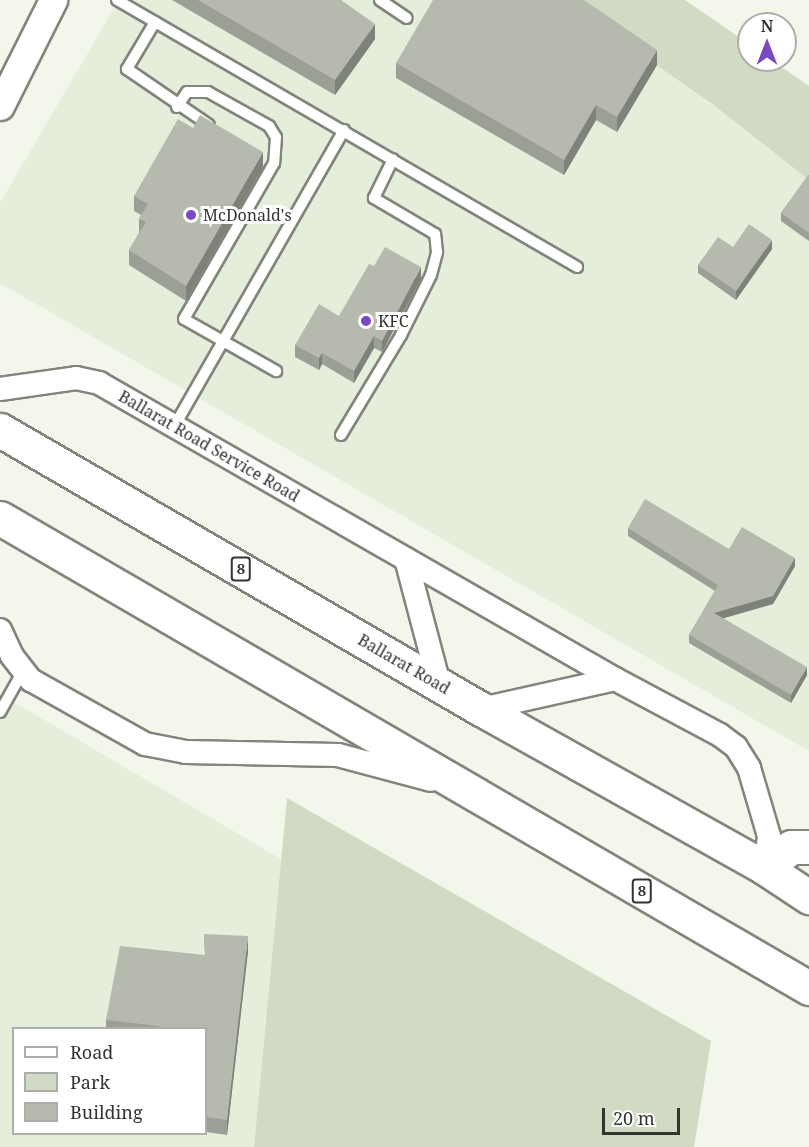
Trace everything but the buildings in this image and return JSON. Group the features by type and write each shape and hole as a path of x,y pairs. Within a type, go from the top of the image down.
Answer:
{"highway":[{"name":"Ballarat Road","path":"0,430 481,709 765,868 809,897"},
{"name":"8","path":"0,518 802,984"},
{"path":"765,868 791,847 809,847"},
{"path":"802,984 809,1016"}],"street":[{"path":"0,106 53,0"},
{"path":"0,85 22,59"},
{"name":"Ballarat Road Service Road","path":"0,389 76,378 99,383 615,679 720,735 741,752 769,836 765,868"},
{"path":"406,559 439,684"},
{"path":"0,630 23,671 43,687 135,739 164,750 352,757 475,794"},
{"path":"481,709 615,679"}],"lane":[{"path":"117,0 577,267"},
{"path":"380,0 407,18"},
{"path":"155,22 127,69 177,106 217,130"},
{"path":"177,106 187,92 208,92 269,126 278,151 184,319 276,370"},
{"path":"175,425 344,130"},
{"path":"341,435 401,335 431,275 437,252 435,234 374,198 393,159"},
{"path":"0,712 23,671"}],"shaded area":[{"path":"119,0 562,0 711,103 809,180 809,751 0,283 0,203"},
{"path":"0,694 281,859 254,1147 0,1147"}],"green space":[{"path":"562,0 685,0 737,36 737,72 789,72 809,86 809,180 711,103"},
{"path":"287,798 711,1041 694,1147 254,1147"}],"place":[{"name":"McDonald's","path":"191,215"},
{"name":"KFC","path":"366,321"}]}
